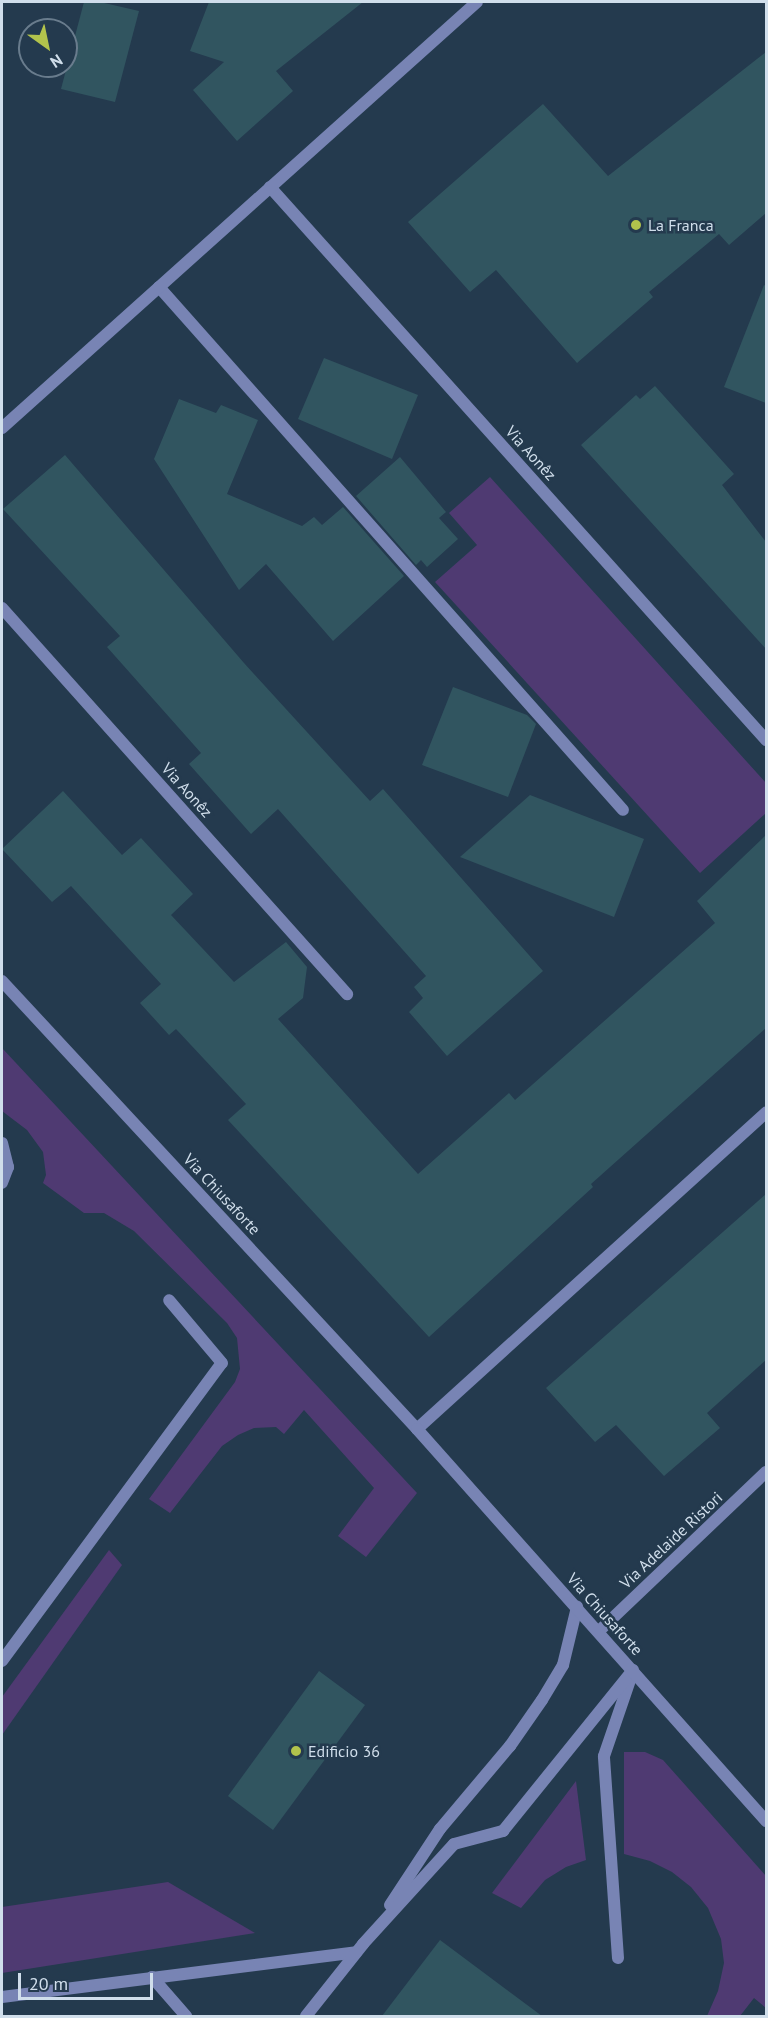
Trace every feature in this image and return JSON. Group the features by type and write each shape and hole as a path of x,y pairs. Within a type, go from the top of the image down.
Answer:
{"street":[{"path":"2,428 477,2"},
{"name":"Via Aonêz","path":"270,187 766,740"},
{"path":"159,287 623,810"},
{"name":"Via Aonêz","path":"2,608 347,994"},
{"name":"Via Chiusaforte","path":"2,981 417,1429 766,1821"},
{"path":"417,1429 766,1112"},
{"path":"2,1143 8,1167 2,1183"},
{"path":"2,1661 222,1363 169,1300"},
{"name":"Via Adelaide Ristori","path":"599,1631 766,1473"},
{"path":"370,1935 440,1829 510,1746 542,1700 563,1665 577,1607"},
{"path":"306,2016 370,1935 454,1844 503,1831 633,1670"},
{"path":"618,1958 604,1756 633,1670"},
{"path":"2,1998 356,1952"},
{"path":"152,1977 186,2016"}],"shaded area":[{"path":"490,477 766,783 766,813 700,873 435,582 477,545 449,513"},
{"path":"2,1048 417,1493 366,1557 338,1536 374,1488 304,1410 284,1434 276,1427 254,1428 222,1446 170,1513 149,1499 235,1382 240,1369 237,1338 227,1323 134,1231 104,1213 84,1213 43,1183 46,1175 43,1152 27,1130 2,1111"},
{"path":"109,1550 122,1565 2,1735 2,1697"},
{"path":"624,1752 645,1752 663,1760 766,1876 766,2008 754,1998 740,2016 707,2016 718,1991 724,1963 721,1939 708,1908 691,1887 672,1872 650,1861 624,1854"},
{"path":"576,1781 586,1860 566,1867 545,1880 521,1908 492,1893"},
{"path":"168,1882 255,1933 2,1973 2,1907"}],"building":[{"path":"84,2 100,2 139,11 115,102 61,89 64,78 78,78 78,25"},
{"path":"209,2 363,2 276,71 293,91 237,141 193,90 224,62 190,51"},
{"path":"766,52 766,213 729,245 719,234 649,292 653,297 577,363 496,270 470,292 408,222 543,104 608,176"},
{"path":"764,285 766,286 766,403 724,387"},
{"path":"324,358 418,395 392,459 298,419"},
{"path":"655,386 734,474 722,485 766,542 766,649 581,445 636,395 640,399"},
{"path":"179,399 216,413 221,405 258,420 227,494 302,526 314,517 322,525 343,507 404,576 333,641 266,564 239,590 154,459"},
{"path":"65,455 244,663 370,801 383,789 543,971 447,1056 409,1012 423,998 414,987 426,976 278,809 251,834 189,764 201,753 107,647 120,636 3,509"},
{"path":"400,457 446,512 439,518 458,539 427,567 421,560 416,565 356,496"},
{"path":"453,687 527,715 536,724 508,797 422,765"},
{"path":"63,791 122,855 141,838 193,894 171,915 234,982 286,942 307,967 303,998 278,1019 418,1174 509,1093 515,1100 715,923 697,901 766,835 766,1028 591,1184 593,1187 429,1337 228,1120 246,1104 176,1029 169,1035 140,1003 161,984 71,886 52,902 2,849"},
{"path":"530,795 644,839 614,917 460,857"},
{"path":"766,1194 766,1360 707,1413 720,1428 664,1476 616,1425 595,1442 546,1388"},
{"name":"Edificio 36","path":"319,1671 365,1705 273,1830 228,1796"},
{"path":"440,1940 542,2016 382,2016"}],"place":[{"name":"La Franca","path":"636,225"},
{"name":"Edificio 36","path":"296,1751"}]}
